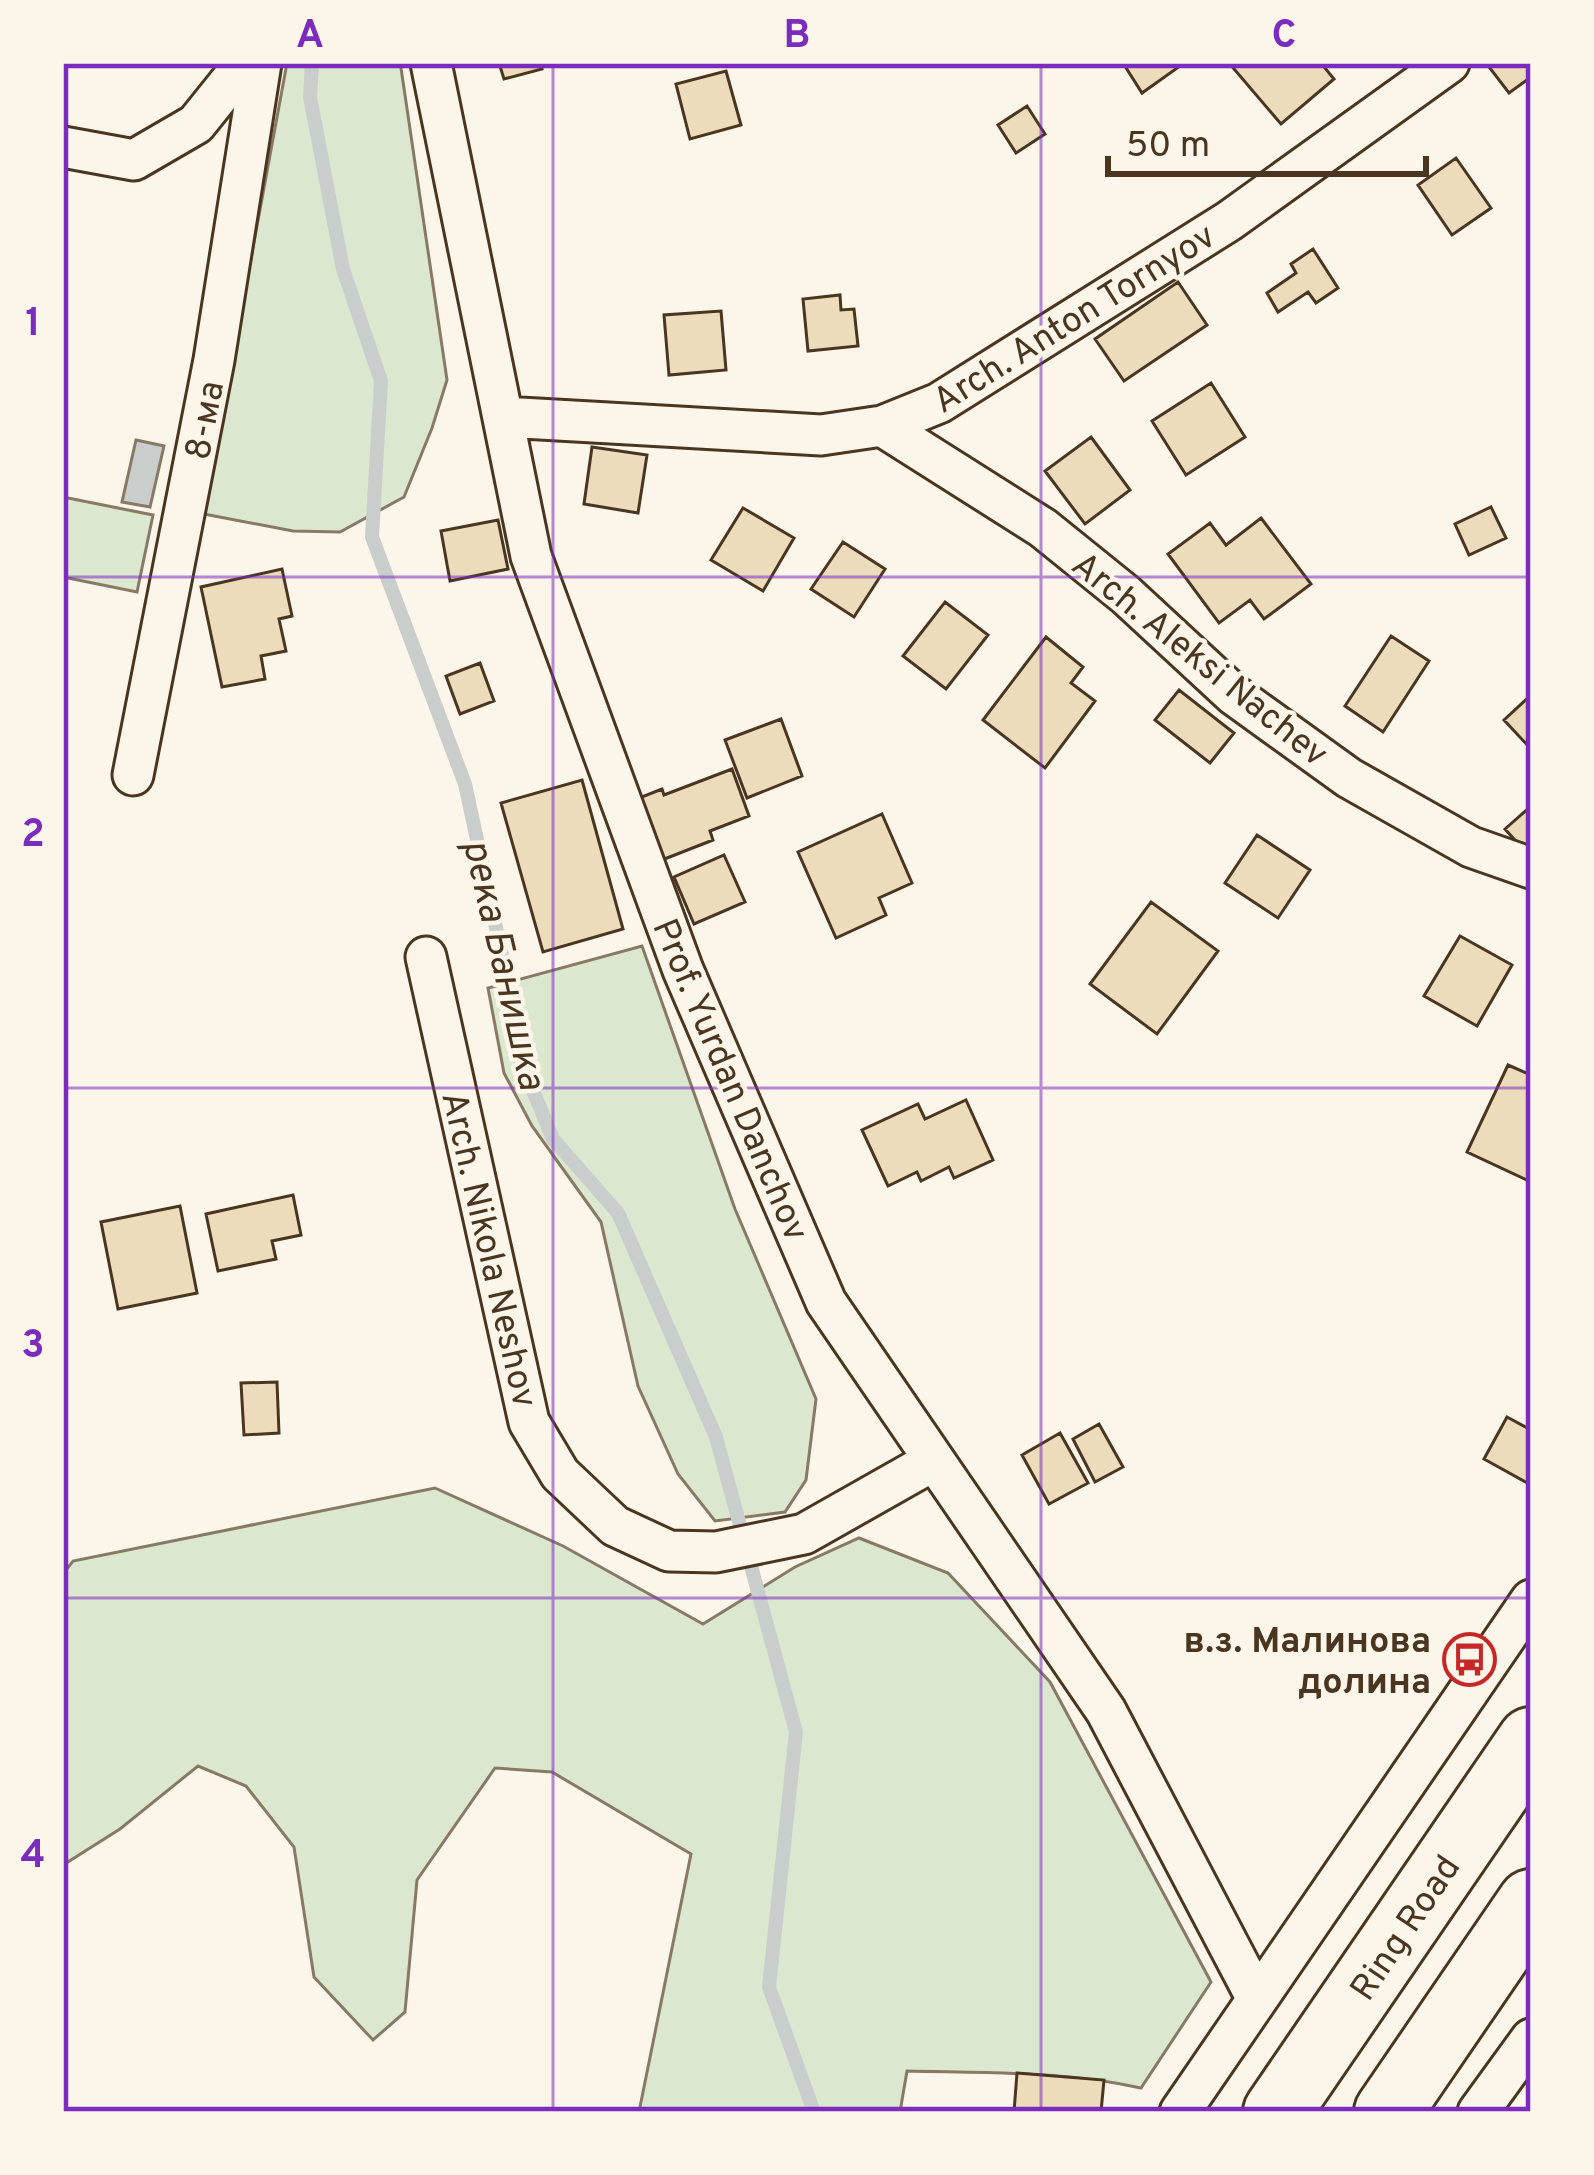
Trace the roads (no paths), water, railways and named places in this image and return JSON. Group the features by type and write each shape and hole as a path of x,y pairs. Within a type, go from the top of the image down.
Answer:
{"highway":[{"name":"Ring Road","path":"1277,2112 1531,1742"},
{"path":"1388,2112 1531,1903"}],"street":[{"path":"63,147 134,160 196,124 245,63"},
{"name":"8-ма","path":"133,775 214,360 261,63"},
{"name":"Prof. Yurdan Danchov","path":"431,63 531,556 683,970 826,1302 1106,1711 1257,1999"},
{"name":"Arch. Anton Tornyov","path":"505,417 821,435 882,427 939,403 1229,221 1449,63"},
{"name":"Arch. Aleksi Nachev","path":"882,427 1043,529 1126,595 1234,694 1349,778 1471,847 1531,868"},
{"name":"Arch. Nikola Neshov","path":"426,957 529,1422 560,1474 615,1526 669,1551 716,1552 804,1534 934,1461"},
{"path":"1180,2112 1531,1600"},
{"path":"1478,2112 1531,2039"}],"waterway":[{"name":"река Банишка","path":"312,63 310,97 343,269 381,381 372,537 465,784 519,1057 553,1139 618,1213 716,1437 796,1732 769,1987 814,2112"}],"place":[{"name":"в.з. Малинова долина","path":"1470,1660"}]}
